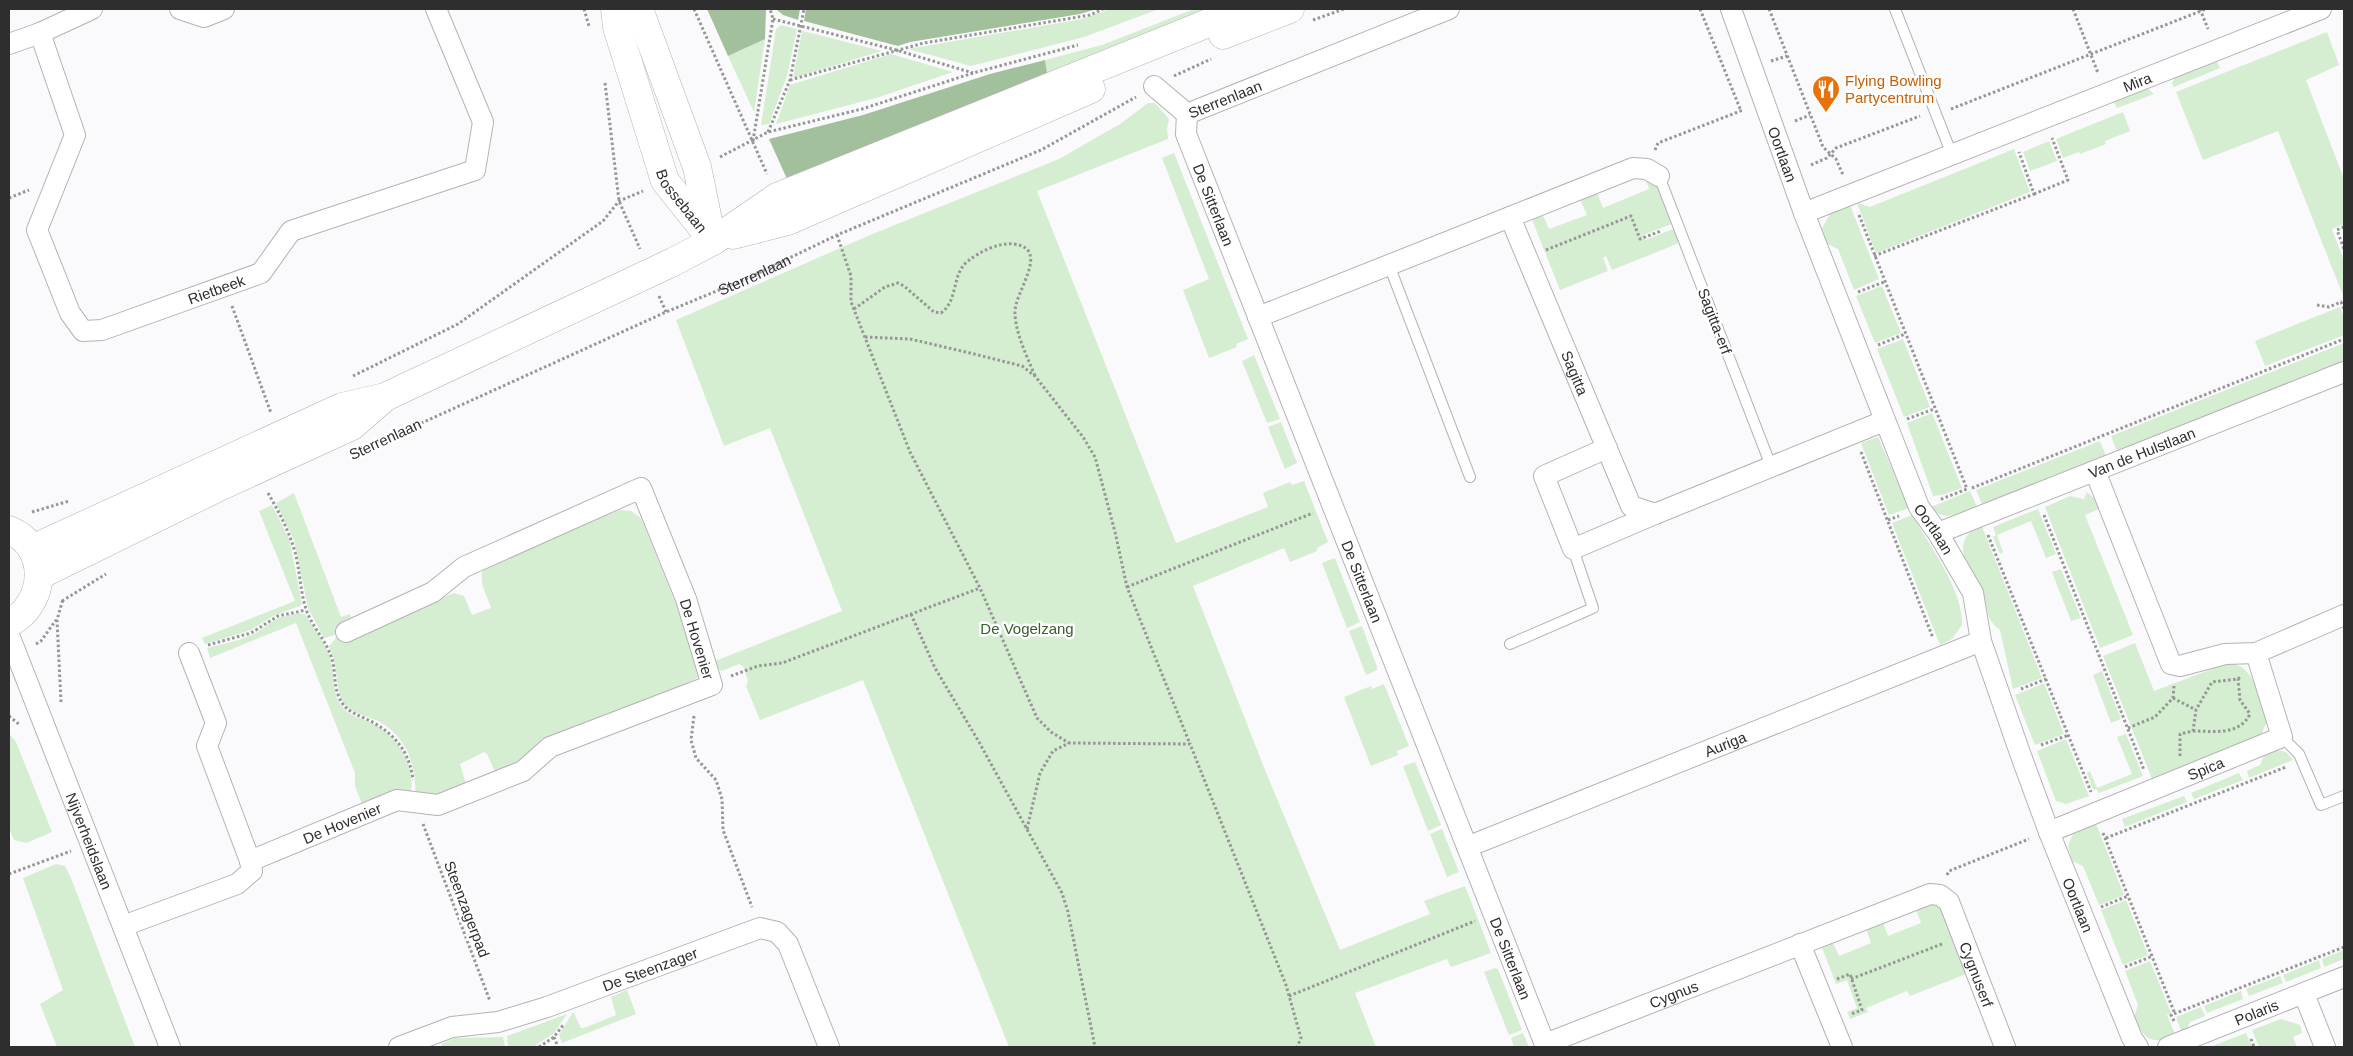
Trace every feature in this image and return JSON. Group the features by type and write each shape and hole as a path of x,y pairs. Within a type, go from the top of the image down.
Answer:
{"street":[{"path":"9,44 92,9"},
{"path":"180,9 204,17 224,9"},
{"name":"Rietbeek","path":"40,32 75,135 37,230 70,313 83,331 102,330 261,274 291,231 475,170 483,122 436,9"},
{"name":"Bossebaan","path":"615,9 617,26 665,181 713,241"},
{"name":"Bossebaan","path":"639,9 697,166 713,241"},
{"name":"Sterrenlaan","path":"32,549 342,407 385,397 673,262 713,241 777,197 1243,9"},
{"name":"Sterrenlaan","path":"713,241 788,221 1143,66 1290,9"},
{"name":"Sterrenlaan","path":"1154,86 1187,114 1449,9"},
{"name":"Oortlaan","path":"1731,9 1804,213 1919,507 1938,533 1973,594 1981,641 2020,753 2106,975 2138,1047"},
{"name":"Mira","path":"1804,213 2318,9"},
{"name":"De Sitterlaan","path":"1187,114 1186,134 1546,1046"},
{"path":"1258,317 1633,168 1653,172"},
{"name":"Sagitta","path":"1510,217 1631,506 1655,514"},
{"name":"Van de Hulstlaan","path":"1938,533 2344,372"},
{"name":"Sterrenlaan","path":"40,576 219,488 352,426 385,397"},
{"path":"1607,448 1544,476 1573,549 1884,421"},
{"path":"2096,471 2171,664 2180,666 2225,654 2256,655 2344,615"},
{"name":"De Hovenier","path":"250,861 397,800 438,805 523,771 550,747 712,685 686,599 641,488 464,567 433,592 346,632"},
{"path":"9,530 24,539 32,549 40,576 38,588 30,606 16,620 9,623"},
{"name":"Nijverheidslaan","path":"9,635 170,1047"},
{"name":"Auriga","path":"1467,847 1981,641"},
{"path":"123,926 237,884 252,871 208,746 216,723 189,653"},
{"path":"2256,655 2282,737"},
{"name":"Spica","path":"2049,832 2282,737"},
{"name":"Cygnus","path":"1546,1046 1930,894 1945,898"},
{"name":"Cygnuserf","path":"1945,898 1963,936 2005,1047"},
{"path":"760,928 777,932 788,944 829,1047"},
{"name":"De Steenzager","path":"399,1047 452,1027 498,1022 562,1002 760,928"},
{"path":"1800,944 1842,1047"},
{"name":"Polaris","path":"2175,1045 2344,977"},
{"path":"2304,994 2325,1047"}],"lane":[{"path":"1895,9 1952,155"},
{"name":"Sagitta-erf","path":"1653,172 1678,224 1771,466"},
{"path":"1388,265 1470,477"},
{"path":"1510,644 1594,608 1573,549"},
{"path":"2282,737 2299,754 2321,804 2344,796"}],"path":[{"path":"584,9 589,28"},
{"path":"694,9 753,142"},
{"path":"753,142 773,19 770,9"},
{"path":"768,132 790,80 804,9"},
{"path":"790,80 896,50 1090,15 1103,9"},
{"path":"1700,9 1741,111"},
{"path":"1769,9 1823,147 1836,159 1851,195 1967,489 1919,507"},
{"path":"2073,9 2106,94"},
{"path":"1830,154 1836,148 2091,55 2206,9"},
{"path":"773,19 896,50 973,73"},
{"path":"697,166 753,142 768,132 862,109 973,73 1086,44"},
{"path":"603,74 620,201"},
{"name":"Sterrenlaan","path":"362,450 612,336 748,278 837,236 1040,150 1154,86"},
{"path":"1653,172 1658,143 1764,102"},
{"path":"1874,256 2068,180 2043,119"},
{"path":"2010,132 2034,194"},
{"path":"352,377 458,324 603,221 620,201 665,181"},
{"path":"1526,257 1631,216 1640,239 1678,224"},
{"path":"2344,227 2336,230 2344,249"},
{"path":"837,236 851,276 851,302 910,452 980,588 1037,718 1051,732 1069,743"},
{"path":"854,308 885,287 898,283 934,312 941,313 948,308 960,270 964,264 975,255 994,248 1010,244 1023,245 1029,251 1032,259 1031,268 1019,293 1014,314 1035,376"},
{"path":"1838,299 1884,282"},
{"path":"225,286 272,416"},
{"path":"2317,305 2329,307 2342,302 2344,309"},
{"path":"1858,352 1905,334"},
{"path":"865,337 910,339 1022,366 1035,376 1083,437 1095,457 1127,587 1289,996 1301,1038 1297,1047"},
{"path":"1972,488 2344,339"},
{"path":"1854,433 1940,657"},
{"path":"260,497 276,489"},
{"path":"2035,495 2151,789"},
{"path":"32,512 74,500"},
{"path":"1127,587 1333,505"},
{"path":"1980,516 2069,735 2128,896 2175,1014"},
{"path":"62,601 109,572"},
{"path":"712,685 758,666 782,663 980,588"},
{"path":"189,653 214,643 251,634 278,616 306,610"},
{"path":"911,614 935,668 979,742 1062,893 1068,912 1095,1047"},
{"path":"57,620 61,704"},
{"path":"2192,804 2180,778 2180,734 2193,731 2231,731 2245,723 2250,714 2240,700 2238,679 2256,655"},
{"path":"2128,728 2155,717 2173,698 2176,665"},
{"path":"2193,731 2196,710 2212,682 2238,679"},
{"path":"690,693 694,707 691,740 696,758 716,780 722,800 723,830 760,928"},
{"path":"2173,698 2196,710"},
{"path":"2020,753 2069,735"},
{"path":"1027,829 1040,773 1053,751 1069,743 1190,744"},
{"path":"2106,838 2302,761"},
{"name":"Steenzagerpad","path":"415,803 498,1022"},
{"path":"1945,898 1948,871 2049,832"},
{"path":"9,874 90,844"},
{"path":"2082,915 2128,896"},
{"path":"1289,996 1494,914"},
{"path":"1851,979 1963,936"},
{"path":"2175,1045 2171,1015 2344,947"},
{"path":"2106,975 2153,956"},
{"path":"554,1037 558,1047"}],"green space":[{"path":"707,9 766,9 765,39 728,56"},
{"path":"776,9 800,9 798,20 783,15"},
{"path":"806,9 1097,9 1080,14 910,42 898,46 804,21"},
{"path":"1110,9 1159,9 1084,37 971,66 908,49 1082,19"},
{"path":"1194,9 1223,9 1048,79 1045,60 1102,45"},
{"path":"781,25 797,29 787,76 769,124 761,125 776,29"},
{"path":"803,31 882,51 793,78"},
{"path":"2327,32 2339,65 2306,80 2344,179 2344,224 2332,229 2344,261 2344,298 2278,131 2203,160 2176,92"},
{"path":"765,39 754,112 728,56"},
{"path":"891,54 953,72 876,98 776,124 790,85"},
{"path":"1045,60 1048,79 910,128 787,179 769,139 863,115 990,74"},
{"path":"2216,60 2220,68 2174,87 2172,84 2175,76"},
{"path":"2146,87 2154,94 2117,108 2113,100"},
{"name":"De Vogelzang","path":"1148,103 1155,103 1169,119 1167,128 1168,139 1037,191 1176,543 1268,507 1263,493 1290,482 1292,485 1304,481 1328,542 1317,548 1317,551 1290,562 1284,548 1193,586 1265,770 1340,950 1430,914 1424,901 1465,886 1491,953 1451,967 1447,959 1355,993 1376,1047 1009,1047 863,680 760,720 746,686 748,681 743,666 739,664 722,671 718,669 715,661 842,611 770,428 724,446 676,320 870,235 1059,159 1120,124"},
{"path":"2123,112 2130,131 2105,141 2106,144 2063,158 2056,139"},
{"path":"2049,141 2057,161 2030,171 2023,152"},
{"path":"2014,149 2030,192 1876,253 1857,203 1870,207"},
{"path":"1174,153 1248,339 1236,344 1237,347 1209,358 1183,290 1209,279 1162,158"},
{"path":"1654,176 1674,223 1643,235 1645,240 1676,228 1680,239 1679,243 1612,270 1606,256 1603,258 1608,271 1560,290 1531,217 1542,213 1549,229 1587,215 1579,197 1596,190 1603,208 1649,189 1646,179"},
{"path":"1850,205 1879,279 1854,290 1838,249 1826,243 1822,228 1830,214"},
{"path":"1882,286 1901,333 1875,343 1856,296"},
{"path":"2340,307 2344,317 2344,335 2265,366 2255,341"},
{"path":"1903,339 1930,407 1904,417 1877,349"},
{"path":"2344,343 2344,361 2117,451 2111,436"},
{"path":"1254,355 1280,419 1267,423 1242,361"},
{"path":"1932,413 1962,488 1933,496 1907,423"},
{"path":"1281,422 1297,463 1285,469 1268,427"},
{"path":"1878,437 1909,508 1889,515 1861,443"},
{"path":"2100,441 2106,456 1982,504 1976,490"},
{"path":"1970,491 1977,507 1959,514 1947,516 1941,515 1931,507"},
{"path":"2087,492 2096,500 2099,509 2085,515 2133,635 2100,648 2045,507 2070,496 2084,499"},
{"path":"294,493 341,617 350,614 351,619 340,632 324,638 308,608 294,540 276,503"},
{"path":"272,505 290,541 302,605 273,616 251,630 205,644 202,638 295,601 259,511"},
{"path":"2038,509 2056,554 2046,558 2031,521 1997,535 2003,552 2000,554 1993,537 1996,535 1993,527"},
{"path":"620,510 631,511 641,518 700,664 700,674 697,678 522,763 495,772 487,754 484,752 460,764 466,784 440,796 415,794 412,762 397,736 380,722 351,710 343,702 329,646 336,638 347,633 350,635 454,593 464,596 472,615 491,608 482,581 485,566"},
{"path":"1912,515 1952,583 1961,612 1962,625 1952,639 1940,645 1892,523"},
{"path":"1981,524 2042,678 2013,689 2000,630 1989,617 1985,600 1964,557 1963,548 1965,540"},
{"path":"1335,558 1360,622 1347,628 1322,563"},
{"path":"2061,569 2081,618 2071,621 2052,572"},
{"path":"299,613 305,614 328,651 332,663 337,697 343,708 385,732 399,746 411,773 411,793 362,804 355,786 355,773 296,623 210,658 207,648 239,640 256,633 278,618"},
{"path":"1362,626 1377,667 1377,670 1366,675 1349,631"},
{"path":"2135,643 2154,691 2228,663 2244,669 2259,693 2267,721 2262,733 2257,737 2152,779 2103,656"},
{"path":"2102,671 2121,719 2111,723 2093,675"},
{"path":"2044,683 2064,734 2035,745 2015,695"},
{"path":"1384,684 1409,746 1397,751 1398,755 1371,766 1344,697 1371,686 1372,689"},
{"path":"9,733 16,742 52,832 26,843 14,840 9,828"},
{"path":"2126,734 2143,776 2099,793 2096,789 2093,790 2087,773 2090,771 2097,788 2132,774 2117,737"},
{"path":"2066,739 2089,796 2066,804 2056,801 2037,751"},
{"path":"2275,750 2286,752 2293,760 2249,778 2247,771 2260,765 2265,753"},
{"path":"1415,762 1441,825 1428,831 1403,766"},
{"path":"2239,773 2243,780 2194,799 2191,793"},
{"path":"2184,796 2187,802 2125,827 2122,819"},
{"path":"2095,821 2124,895 2099,905 2083,866 2072,861 2068,846 2074,831"},
{"path":"1442,829 1459,872 1447,877 1430,834"},
{"path":"56,864 65,866 71,878 135,1047 57,1047 40,1004 63,990 23,878"},
{"path":"2126,900 2148,955 2123,965 2101,910"},
{"path":"1927,902 1939,904 1971,972 1910,996 1907,991 1866,1008 1868,1012 1850,1019 1847,1012 1857,1008 1847,980 1836,984 1821,945 1832,941 1839,956 1871,943 1865,926 1882,920 1888,936 1921,923 1915,907"},
{"path":"2344,950 2344,959 2324,967 2322,959"},
{"path":"2319,960 2321,968 2286,982 2283,975"},
{"path":"2150,961 2171,1013 2167,1015 2176,1036 2167,1039 2154,1040 2149,1038 2141,1031 2134,1017 2138,1005 2125,971"},
{"path":"1495,968 1498,969 1522,1030 1509,1035 1484,972"},
{"path":"2280,976 2283,983 2249,996 2246,989"},
{"path":"627,990 636,1014 562,1043 559,1035 573,1012 581,1028 616,1015 611,997"},
{"path":"2241,991 2243,999 2207,1013 2204,1006"},
{"path":"2201,1007 2205,1016 2190,1022 2186,1031 2182,1033 2176,1017"},
{"path":"567,1014 554,1033 533,1047 508,1047 507,1036"},
{"path":"2281,1019 2300,1025 2302,1033 2293,1037 2297,1047 2259,1047 2252,1030"},
{"path":"1523,1033 1529,1047 1514,1047 1511,1038"},
{"path":"2246,1033 2252,1047 2210,1047"},
{"path":"503,1037 505,1047 443,1047 441,1044 455,1038"}],"place":[{"name":"Flying Bowling Partycentrum","path":"1826,113"}]}
